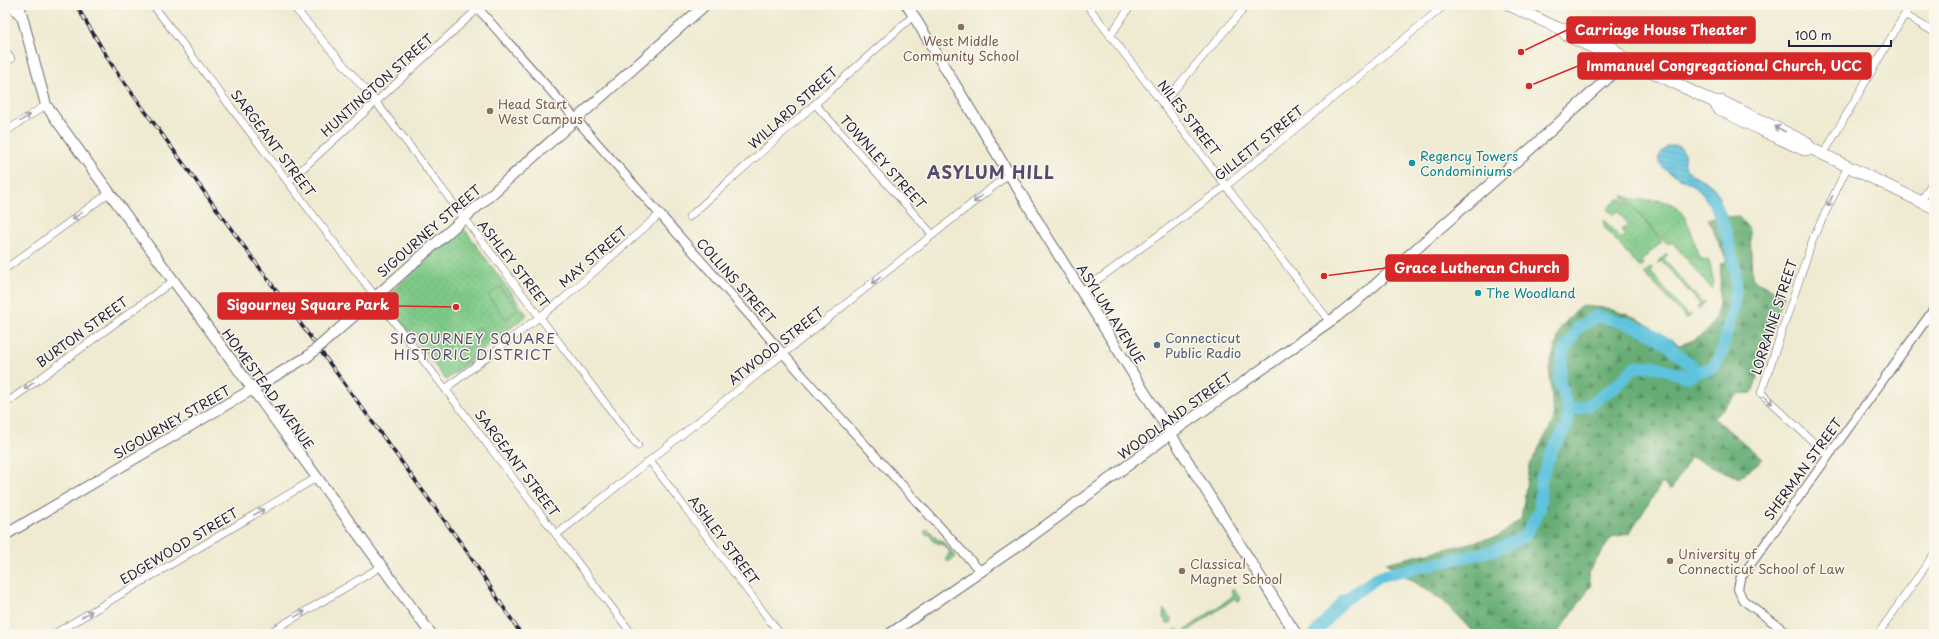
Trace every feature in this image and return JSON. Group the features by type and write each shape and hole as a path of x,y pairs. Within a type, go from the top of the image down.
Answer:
{"main road":[{"name":"HOMESTEAD AVENUE","path":"17,5 23,19 29,47 46,105 431,634"},
{"name":"SIGOURNEY STREET","path":"5,536 306,357 705,5"},
{"name":"ASYLUM AVENUE","path":"906,5 1081,292 1294,631"},
{"path":"1509,5 1560,29 1572,29 1613,48 1623,58 1714,102 1721,101 1772,125 1806,142 1812,149 1823,155 1934,208"},
{"name":"WOODLAND STREET","path":"890,634 981,572 1171,433 1330,322 1368,291 1536,144 1608,78 1623,58"}],"street":[{"name":"SARGEANT STREET","path":"153,5 375,296"},
{"name":"ASHLEY STREET","path":"292,5 376,102 638,446"},
{"name":"NILES STREET","path":"1087,5 1330,322"},
{"path":"1110,36 1131,5"},
{"path":"1163,103 1247,5"},
{"name":"GILLETT STREET","path":"1081,292 1226,186 1445,5"},
{"path":"1823,155 1910,5"},
{"name":"HUNTINGTON STREET","path":"288,182 478,6"},
{"name":"COLLINS STREET","path":"478,6 660,214 981,572"},
{"path":"1905,15 1934,32"},
{"name":"WILLARD STREET","path":"689,217 913,16"},
{"path":"5,51 11,59"},
{"name":"TOWNLEY STREET","path":"815,104 933,235"},
{"path":"5,132 46,105"},
{"name":"LORRAINE STREET","path":"1828,456 1761,393 1814,236 1848,166"},
{"name":"ATWOOD STREET","path":"556,535 1009,174"},
{"path":"1921,202 1934,179"},
{"path":"5,269 109,193"},
{"name":"MAY STREET","path":"445,389 563,299 660,214"},
{"name":"BURTON STREET","path":"5,404 173,281"},
{"name":"SARGEANT STREET","path":"382,306 632,634"},
{"name":"SHERMAN STREET","path":"1789,634 1743,600 1738,593 1740,578 1934,309"},
{"name":"ASHLEY STREET","path":"650,461 780,634"},
{"name":"EDGEWOOD STREET","path":"54,634 316,478"},
{"path":"1878,634 1934,554"},
{"path":"267,634 382,566"}],"green space":[{"path":"1624,195 1635,199 1665,201 1674,205 1681,211 1690,228 1699,257 1709,261 1714,282 1712,289 1672,242 1669,244 1657,235 1636,209 1624,198"},
{"path":"1618,199 1622,199 1635,210 1662,242 1641,261 1643,264 1640,268 1604,227 1604,220 1621,239 1625,236 1622,230 1628,224 1617,211 1613,215 1607,209"},
{"path":"1738,216 1750,230 1752,277 1757,282 1784,295 1752,393 1738,394 1714,418 1763,459 1739,478 1691,457 1671,490 1662,483 1629,534 1612,537 1588,573 1591,586 1557,634 1475,634 1443,601 1386,563 1499,536 1521,519 1529,466 1554,420 1549,368 1561,327 1580,306 1607,308 1637,318 1679,345 1694,340 1712,325 1719,303 1721,264 1727,261 1708,219"},
{"path":"460,230 465,230 527,315 446,380 383,299"},
{"path":"1666,254 1668,255 1664,259 1702,303 1706,301 1699,309 1697,308 1700,304 1662,261 1657,263"},
{"path":"1651,267 1652,268 1650,271 1688,316 1692,314 1687,319 1644,273"},
{"path":"500,287 517,309 506,319 488,296"},
{"path":"478,327 486,337 468,350 461,341"},
{"path":"928,529 938,540 940,539 956,557 948,562 946,559 950,552 945,546 933,541 930,534 926,535 924,532"},
{"path":"1231,590 1235,590 1241,598 1239,602 1235,598 1184,634 1174,634 1175,630 1177,629 1181,633 1233,596"},
{"path":"1164,609 1172,620 1171,623 1167,623 1163,618"}],"water":[{"path":"1669,146 1680,147 1683,150 1686,168 1692,174 1715,189 1723,211 1713,212 1707,201 1696,187 1664,169 1658,160 1663,150"}],"waterway":[{"path":"1315,634 1343,601 1380,576 1496,550 1525,536 1540,509 1541,480 1552,450 1566,427 1569,411 1559,380 1563,353 1578,328 1596,316 1621,322 1653,334 1699,371 1712,368 1719,359 1724,345 1736,287 1732,254 1725,228 1712,198"},
{"path":"1569,411 1587,406 1616,386 1635,367 1654,366 1688,377 1699,371"}],"railway":[{"path":"76,5 115,70 466,550 521,634"}],"place":[{"name":"West Middle Community School","path":"961,27"},
{"name":"Carriage House Theater","path":"1521,52"},
{"name":"Immanuel Congregational Church, UCC","path":"1529,86"},
{"name":"Head Start West Campus","path":"490,111"},
{"name":"Regency Towers Condominiums","path":"1412,163"},
{"name":"Grace Lutheran Church","path":"1324,276"},
{"name":"The Woodland","path":"1478,293"},
{"name":"Sigourney Square Park","path":"456,307"},
{"name":"Connecticut Public Radio","path":"1157,345"},
{"name":"University of Connecticut School of Law","path":"1670,561"},
{"name":"Classical Magnet School","path":"1182,571"}],"district":[{"name":"ASYLUM HILL","path":"991,173"},
{"name":"SIGOURNEY SQUARE HISTORIC DISTRICT","path":"473,348"}]}
